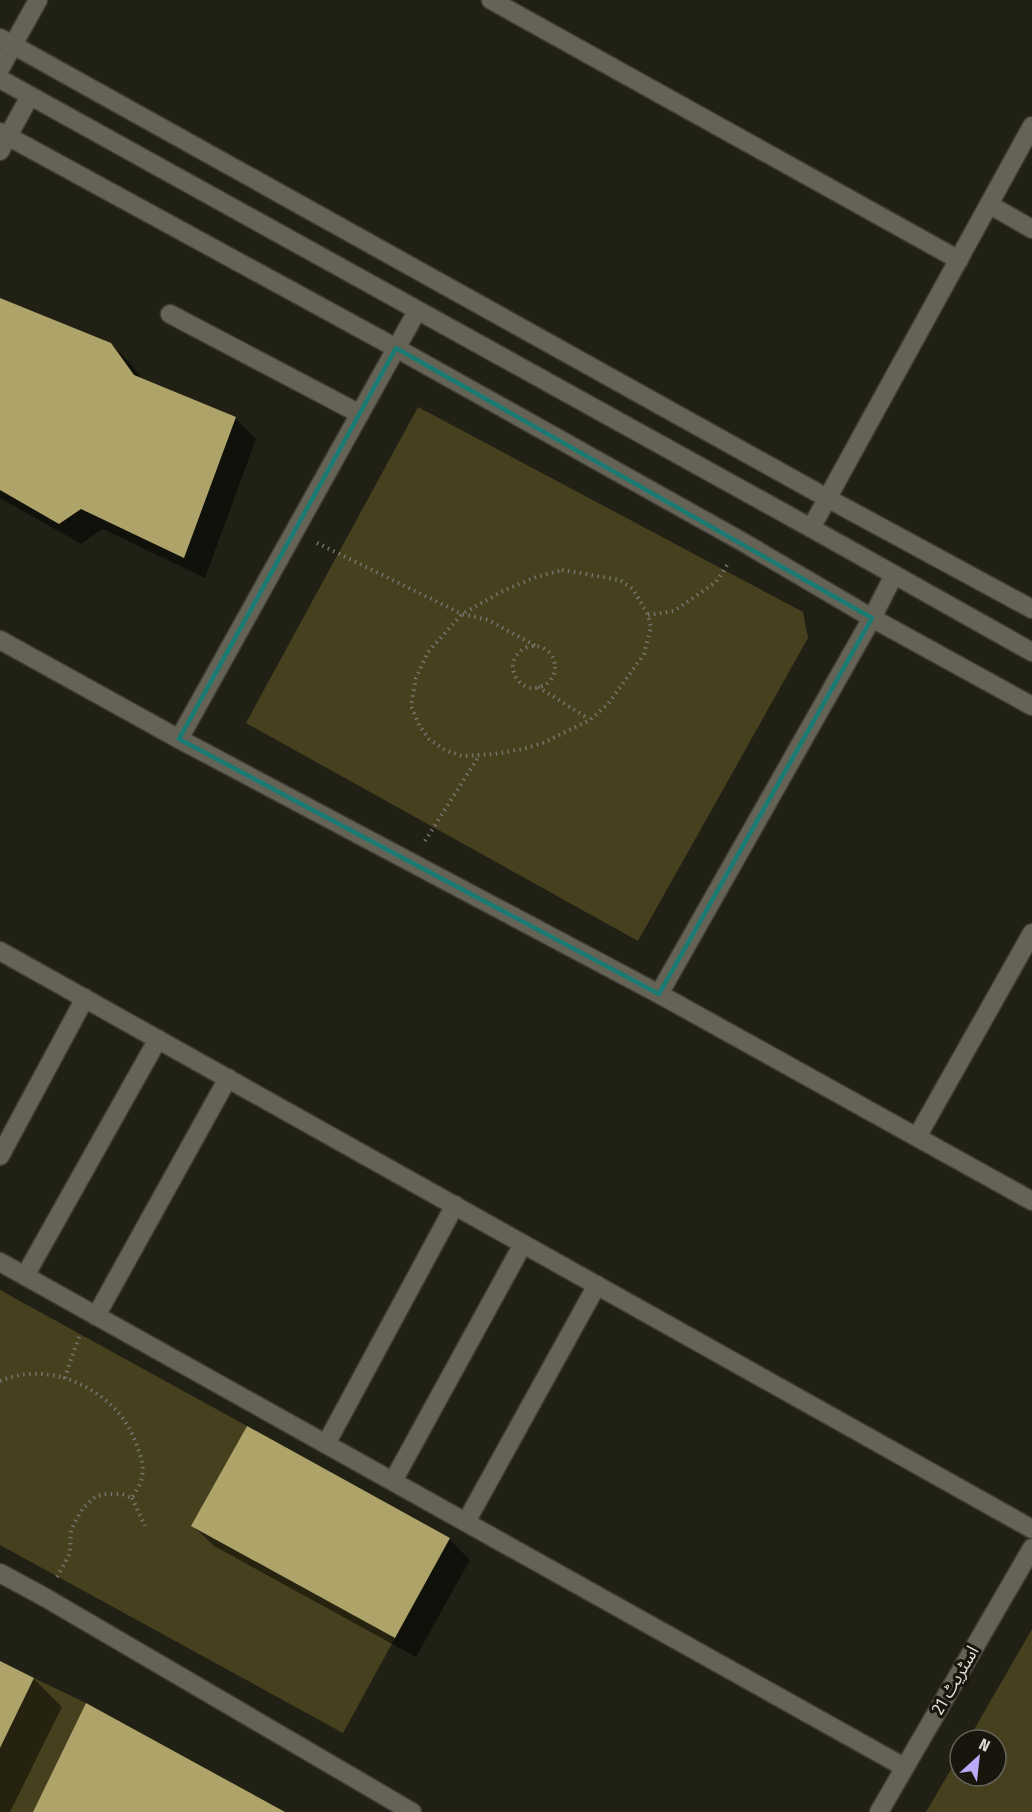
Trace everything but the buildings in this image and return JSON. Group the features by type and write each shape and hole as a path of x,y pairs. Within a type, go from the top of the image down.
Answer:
{"street":[{"path":"0,69 7,41 38,0"},
{"path":"491,0 959,260"},
{"path":"7,41 827,498 1032,609"},
{"path":"0,79 1032,652"},
{"path":"30,96 3,140 396,348 1032,706"},
{"path":"811,528 1032,126"},
{"path":"990,205 1032,229"},
{"path":"179,739 417,310"},
{"path":"170,314 360,414"},
{"path":"659,994 872,618 894,575"},
{"path":"0,640 179,739 659,994 1032,1201"},
{"path":"917,1137 1032,933"},
{"path":"0,951 1032,1529"},
{"path":"0,1156 85,998"},
{"path":"25,1276 158,1039"},
{"path":"94,1314 228,1078"},
{"path":"326,1444 455,1205"},
{"path":"393,1482 523,1244"},
{"path":"0,1262 904,1767"},
{"path":"466,1522 597,1285"},
{"name":"اسٹریٹ 21","path":"879,1812 1032,1548"},
{"path":"0,1573 412,1812"}],"path":[{"path":"293,531 462,614 488,620 544,648 551,655 555,665 553,675 538,687"},
{"path":"648,615 674,611 716,582 741,541"},
{"path":"562,570 620,580 633,589 648,615 651,627 644,654 609,704 590,720 533,746 513,751 462,756 445,750 429,739 411,706 416,678 429,652 462,614 503,591 536,577 562,570"},
{"path":"536,646 527,647 515,658 513,667 515,676 521,683 529,687 538,687 590,720"},
{"path":"412,863 479,755"},
{"path":"66,1378 76,1344 94,1314"},
{"path":"0,1381 36,1373 51,1374 87,1386 110,1403 134,1437 142,1458 142,1480 132,1498"},
{"path":"46,1598 70,1553 70,1530 82,1509 96,1496 122,1494 132,1498 145,1526"}],"highlighted area":[{"path":"396,348 872,618 659,994 179,739"}],"shaded area":[{"path":"418,407 803,612 808,638 638,941 246,723"},
{"path":"0,1290 247,1426 192,1526 395,1638 343,1733 0,1545"},
{"path":"1032,1629 1032,1812 926,1812 948,1774 948,1788 1008,1788 1008,1728 975,1728"},
{"path":"34,1678 86,1703 33,1812 0,1812 0,1748"}]}
